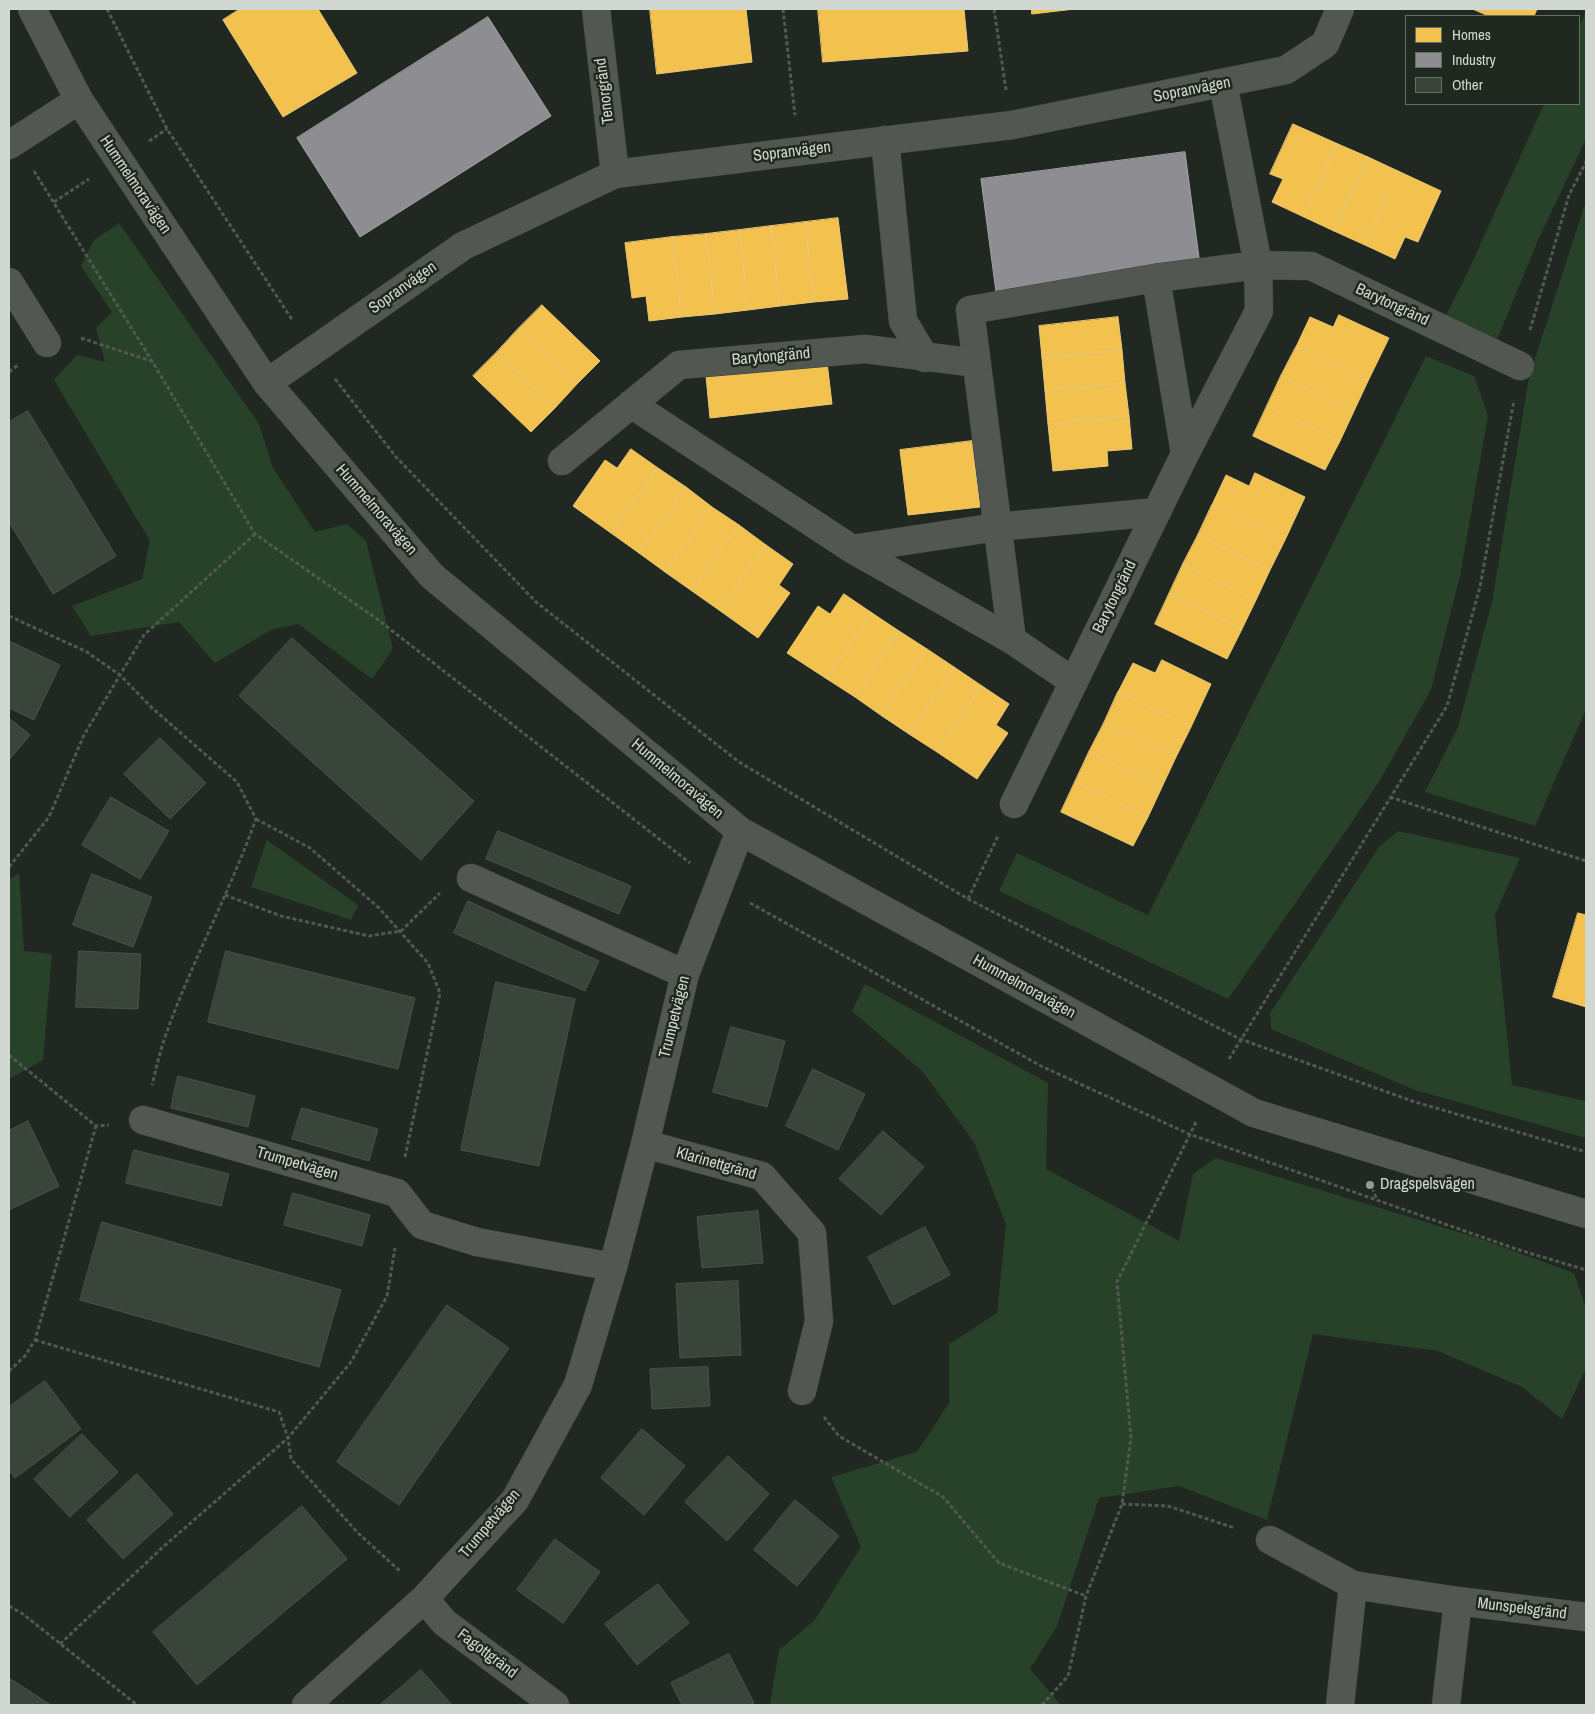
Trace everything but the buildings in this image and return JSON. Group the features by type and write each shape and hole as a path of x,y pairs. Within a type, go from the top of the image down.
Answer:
{"street":[{"name":"Hummelmoravägen","path":"32,9 78,100 267,384 432,576 740,831 1254,1113 1586,1214"},
{"name":"Tenorgränd","path":"596,9 615,174"},
{"name":"Sopranvägen","path":"267,384 463,246 615,174 1012,125 1286,70 1325,44 1340,9"},
{"name":"Barytongränd","path":"1014,804 1185,454 1259,311 1258,265 1224,83"},
{"path":"9,145 78,100"},
{"path":"885,140 903,321 924,358"},
{"name":"Barytongränd","path":"1012,640 970,310 1156,278 1258,265 1311,266 1520,366"},
{"path":"1156,278 1185,454"},
{"path":"9,282 47,343"},
{"name":"Barytongränd","path":"562,461 678,365 865,349 924,358 977,363"},
{"path":"631,404 852,549 1012,640 1074,682"},
{"path":"852,549 997,527 1157,512"},
{"name":"Trumpetvägen","path":"306,1705 424,1599 515,1500 578,1385 613,1267 645,1144 685,974 740,831"},
{"path":"471,878 685,974"},
{"name":"Trumpetvägen","path":"143,1120 397,1193"},
{"name":"Klarinettgränd","path":"645,1144 762,1176 812,1233 820,1321 802,1391"},
{"path":"397,1193 422,1225 477,1242 613,1267"},
{"name":"Munspelsgränd","path":"1270,1540 1353,1584 1458,1601 1586,1617"},
{"path":"1340,1705 1353,1584"},
{"name":"Fagottgränd","path":"424,1599 445,1623 555,1705"},
{"name":"Munspelsgränd","path":"1446,1705 1458,1601"}],"path":[{"path":"107,9 167,129 313,351 396,457 536,602 738,762 968,899 1240,1039 1412,1101 1586,1152"},
{"path":"783,9 798,151"},
{"path":"994,9 1012,125"},
{"path":"1042,1705 1068,1676 1086,1596 1122,1504 1131,1438 1117,1282 1189,1134 1240,1039 1447,706 1480,588 1520,366 1568,195 1586,162"},
{"path":"9,867 49,816 84,735 144,635 255,534"},
{"path":"9,616 87,652 120,675 151,706 236,782 256,819 310,848 379,908 428,964 440,993 397,1193 397,1239 387,1296 351,1362 288,1438 163,1547 60,1644"},
{"path":"1390,797 1586,861"},
{"path":"968,899 1014,804"},
{"path":"9,1055 96,1126 143,1120 163,1041 256,819"},
{"path":"225,895 280,916 369,936 400,931 456,875 471,878"},
{"path":"9,1371 25,1356 35,1340 96,1126"},
{"path":"1370,1185 1377,1200"},
{"path":"35,1340 280,1412 288,1438 291,1459 358,1533 403,1574 424,1599"},
{"path":"802,1391 839,1436 943,1497 999,1563 1086,1596"},
{"path":"1122,1504 1168,1506 1270,1540"},
{"path":"9,1606 23,1614 137,1705"}],"green space":[{"path":"1586,11 1586,139 1539,238 1494,347 1440,327 1465,278 1544,105 1580,105 1580,25"},
{"path":"1586,201 1586,709 1535,826 1425,792 1458,727 1492,602 1529,377"},
{"path":"119,223 259,424 273,468 315,532 347,524 366,541 393,649 372,679 298,624 271,630 215,663 179,622 91,636 72,606 142,579 150,541 54,380 77,355 105,362 96,328 112,312 81,266 94,240"},
{"path":"1426,356 1474,376 1488,416 1460,576 1431,690 1380,780 1228,999 999,891 1017,853 1148,915"},
{"path":"1398,831 1520,858 1495,915 1512,1085 1586,1101 1586,1138 1415,1090 1271,1029 1270,1013 1379,847"},
{"path":"267,840 358,905 351,920 251,887"},
{"path":"19,873 24,951 52,954 43,1060 9,1079 9,880"},
{"path":"865,984 1048,1083 1046,1169 1179,1241 1193,1174 1216,1158 1478,1238 1574,1273 1586,1308 1586,1368 1562,1419 1522,1387 1438,1351 1313,1334 1267,1520 1179,1486 1099,1498 1057,1626 1030,1669 1061,1705 771,1705 779,1650 814,1621 861,1547 831,1477 917,1452 949,1403 949,1344 997,1313 1006,1224 974,1142 922,1071 852,1011"}],"place":[{"name":"Dragspelsvägen","path":"1370,1185"}]}
